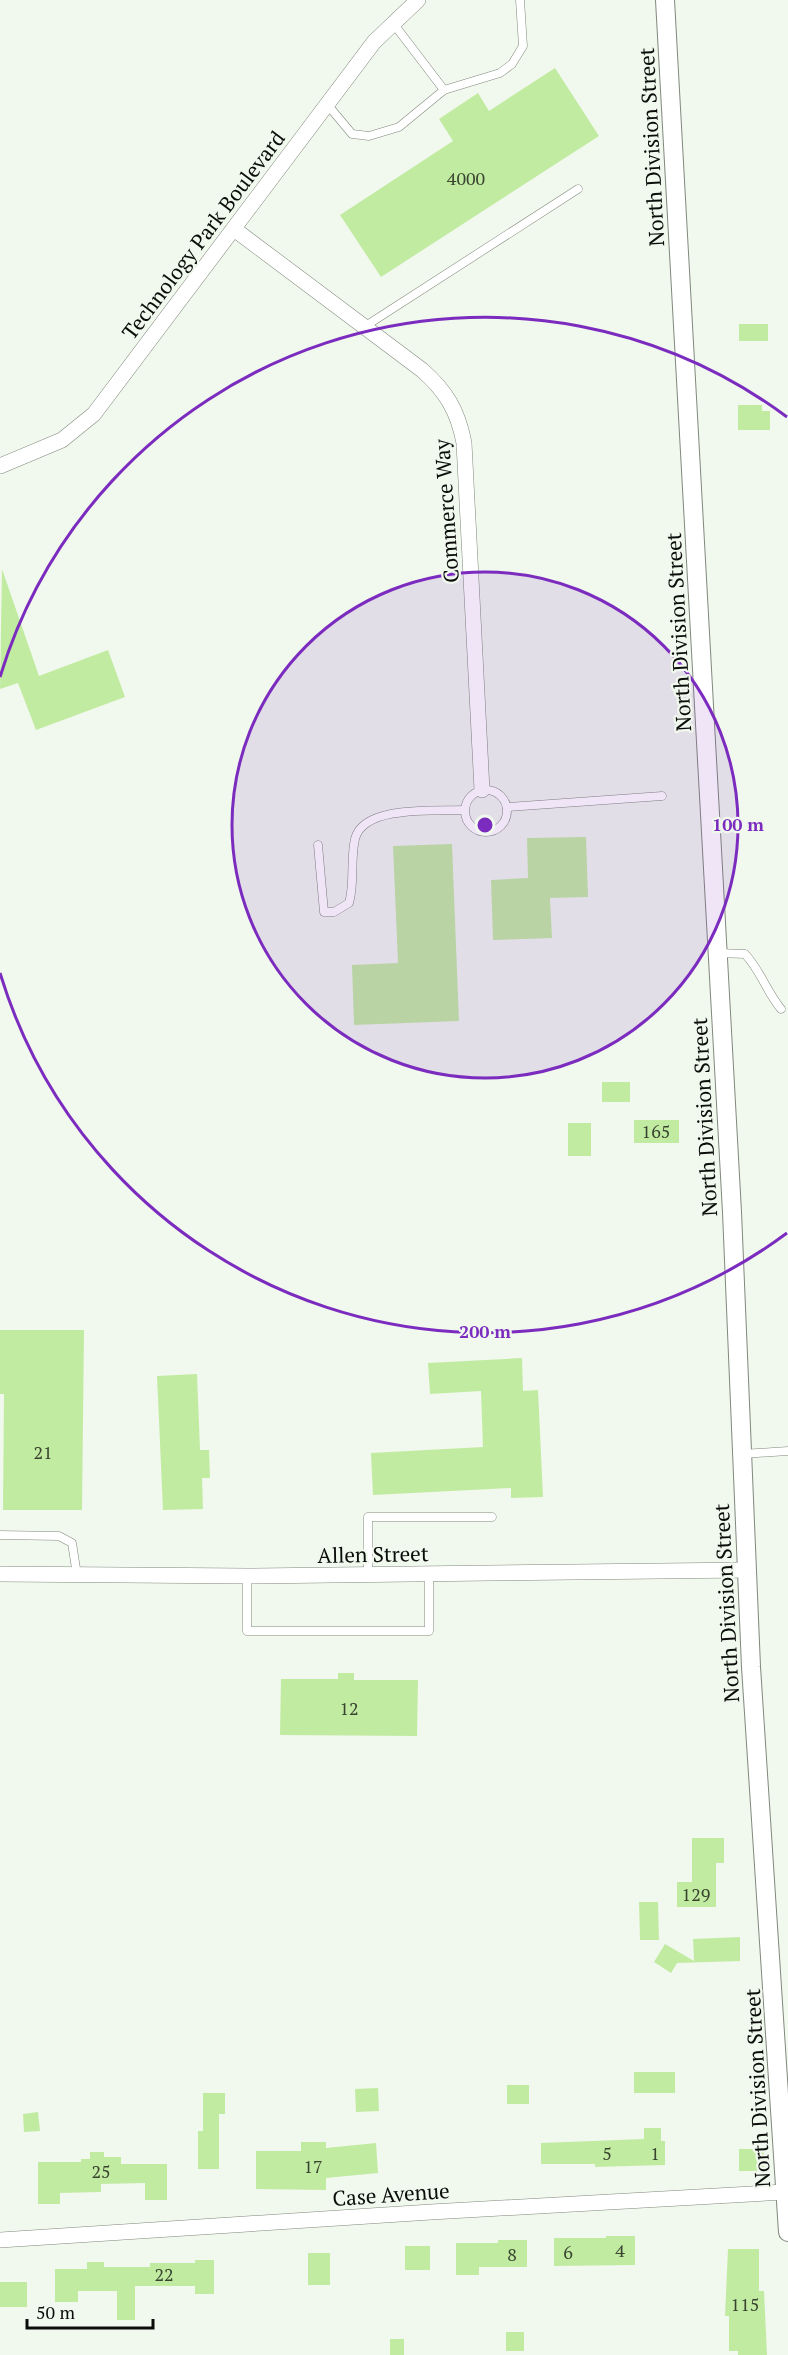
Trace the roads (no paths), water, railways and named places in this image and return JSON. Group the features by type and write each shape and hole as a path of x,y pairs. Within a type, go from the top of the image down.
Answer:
{"street":[{"name":"Technology Park Boulevard","path":"0,466 50,446 85,424 327,104 392,22 418,0"},
{"name":"North Division Street","path":"665,0 732,1212 747,1570 788,2232"},
{"name":"Commerce Way","path":"234,229 438,384 453,404 464,443 482,790"},
{"name":"Allen Street","path":"0,1574 247,1576 747,1570"},
{"name":"Case Avenue","path":"0,2240 785,2192"}],"lane":[{"path":"327,104 352,134 369,136 399,127 444,90 500,73 512,64 523,46 520,0"},
{"path":"392,22 444,90"},
{"path":"364,327 579,189"},
{"path":"482,790 496,792 507,807 504,822 500,827 488,832 473,829 465,817 464,810 470,796 482,790"},
{"path":"507,807 662,796"},
{"path":"318,845 324,912 334,912 349,903 352,891 352,856 356,836 367,821 383,814 464,810"},
{"path":"716,953 745,954 758,967 771,997 781,1009"},
{"path":"741,1454 788,1451"},
{"path":"368,1575 368,1518 492,1518"},
{"path":"0,1535 59,1536 72,1543 77,1575"},
{"path":"247,1576 247,1631 429,1631 429,1574"}]}
